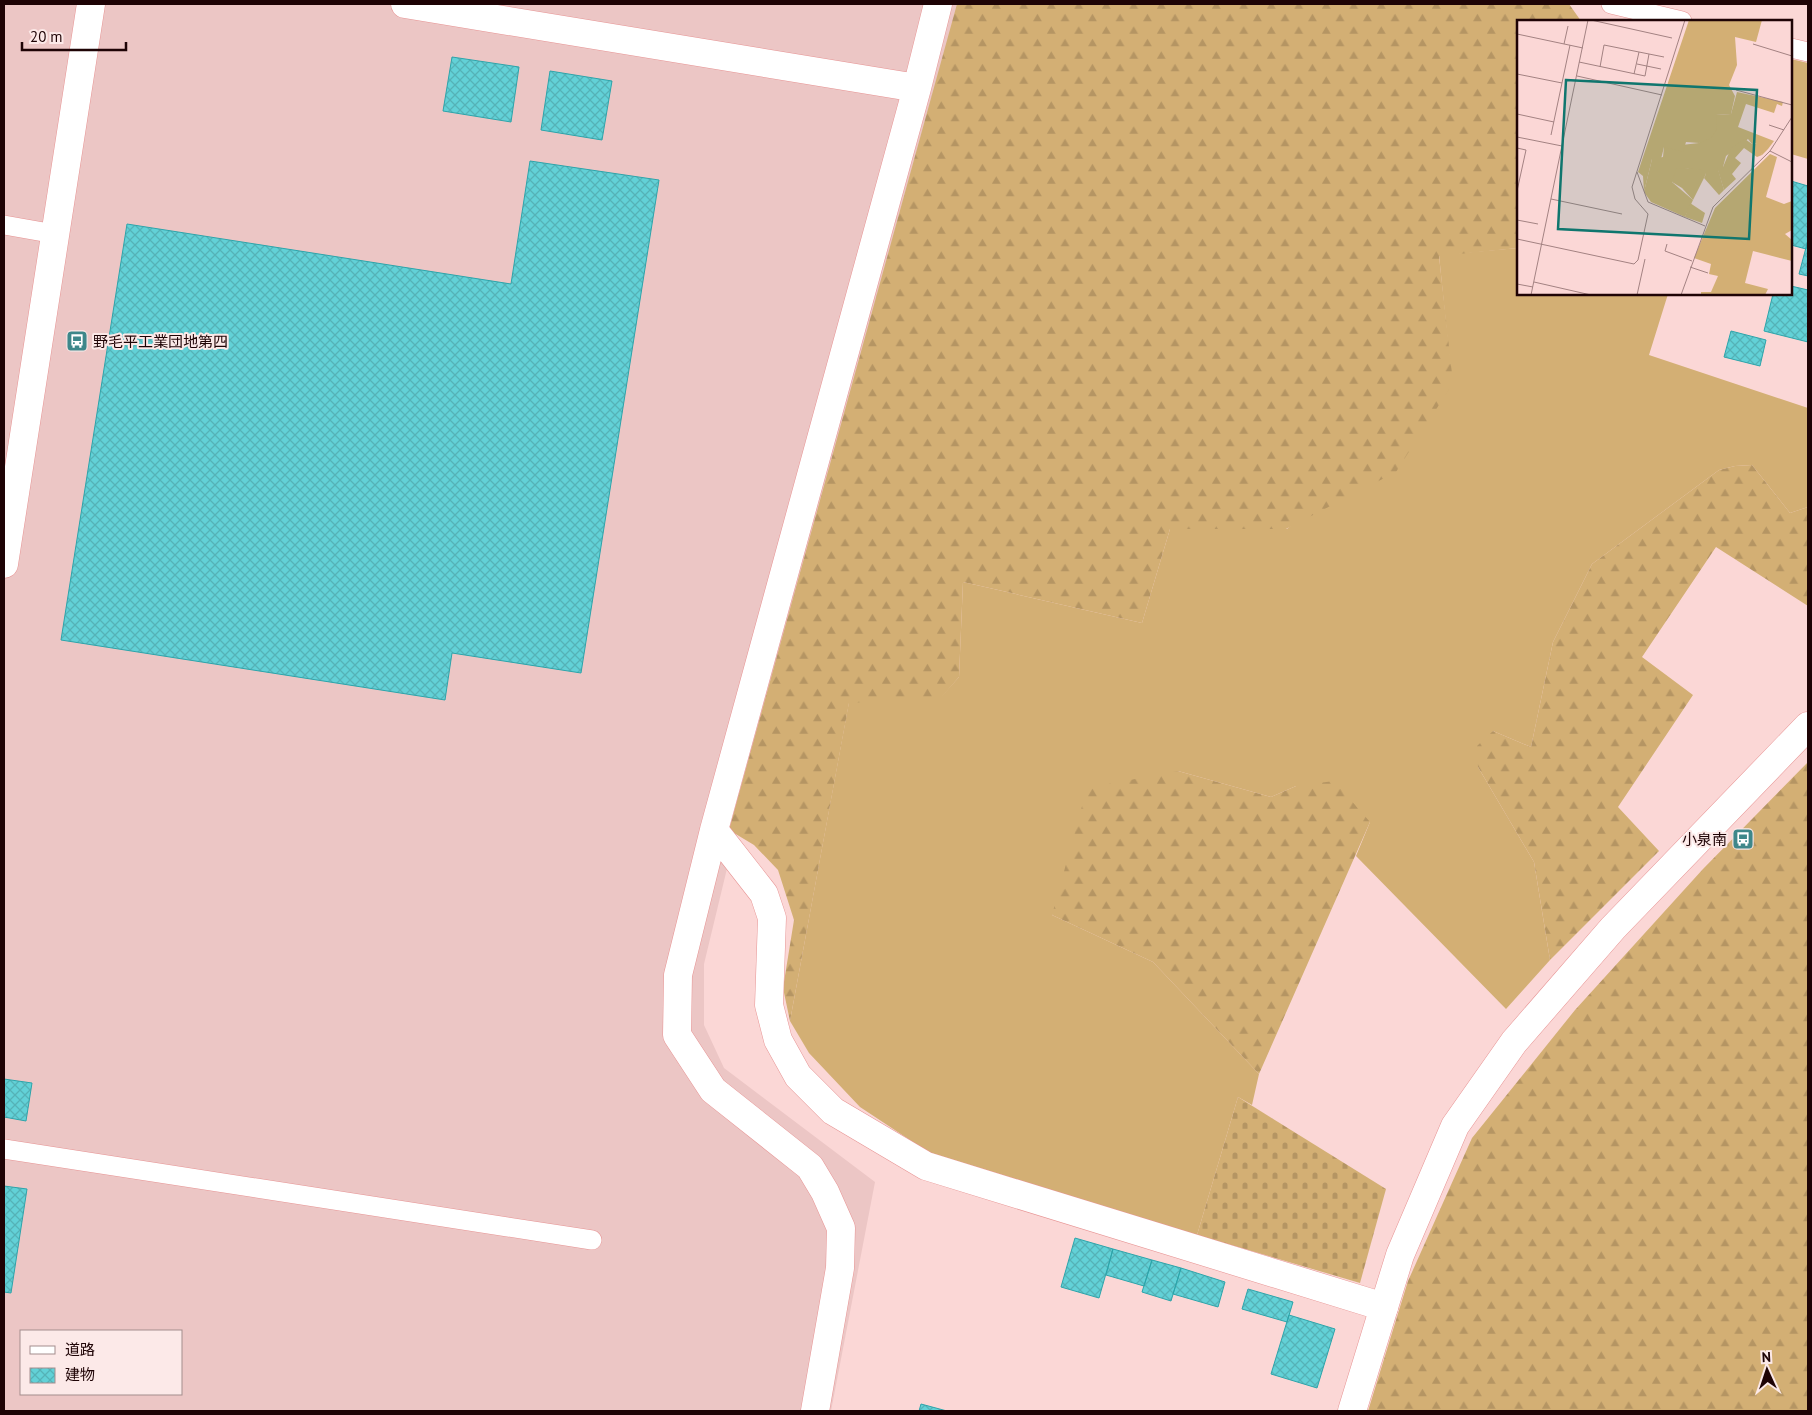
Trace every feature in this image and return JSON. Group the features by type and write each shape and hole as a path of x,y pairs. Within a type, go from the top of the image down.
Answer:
{"street":[{"path":"4,564 91,4"},
{"path":"405,4 916,88"},
{"path":"815,1411 840,1268 841,1228 825,1192 810,1167 713,1090 677,1035 678,975 714,830 938,4"},
{"path":"1352,1411 1400,1255 1455,1126 1514,1042 1613,928 1808,726"},
{"path":"714,830 764,894 772,918 769,1005 778,1040 798,1076 833,1111 926,1166 1384,1307"}],"lane":[{"path":"1611,4 1678,20"},
{"path":"1792,48 1808,52"},
{"path":"4,225 55,234"},
{"path":"4,1149 592,1240"}],"shaded area":[{"path":"4,4 960,4 731,852 704,964 704,1025 724,1068 875,1182 831,1411 4,1411"}],"green space":[{"path":"957,4 1569,4 1580,20 1517,20 1517,248 1439,256 1453,383 1396,472 1286,529 1170,529 1142,623 963,582 959,677 941,698 849,703 790,1021 783,988 794,920 778,870 754,845 729,830"},
{"path":"1792,59 1808,63 1808,159 1792,154"},
{"path":"1517,248 1517,295 1668,295 1649,355 1808,408 1808,507 1790,513 1752,465 1735,466 1719,470 1592,564 1553,642 1531,747 1493,731 1478,767 1534,862 1550,960 1506,1009 1356,856 1370,822 1296,786 1271,797 1178,771 1052,915 1153,962 1259,1074 1252,1105 1238,1097 1197,1235 928,1152 860,1107 809,1053 790,1021 849,702 941,697 959,677 963,582 1142,623 1170,529 1287,529 1452,383 1439,255"},
{"path":"1752,465 1790,513 1808,507 1808,606 1716,547 1642,657 1693,695 1618,807 1659,851 1550,960 1534,862 1478,767 1477,746 1493,731 1531,747 1553,642 1592,564 1719,470 1735,466"},
{"path":"1808,762 1808,1411 1368,1411 1408,1281 1472,1138 1575,1010 1703,869"},
{"path":"1178,771 1271,797 1296,786 1334,781 1370,822 1259,1074 1153,962 1052,915 1087,788"},
{"path":"1238,1097 1386,1189 1360,1283 1197,1235"}],"building":[{"path":"452,57 519,67 511,122 443,111"},
{"path":"550,71 612,81 602,140 541,130"},
{"path":"530,161 659,180 581,673 452,653 445,700 61,640 127,224 511,284"},
{"path":"1792,181 1808,186 1808,240 1806,249 1792,245"},
{"path":"1808,240 1808,276 1799,274"},
{"path":"1792,286 1808,290 1808,342 1764,331 1773,295 1792,295"},
{"path":"1731,331 1766,340 1760,366 1724,357"},
{"path":"4,1079 32,1083 26,1121 4,1117"},
{"path":"4,1186 27,1189 11,1293 4,1292"},
{"path":"1075,1238 1113,1249 1099,1298 1061,1287"},
{"path":"1113,1249 1152,1260 1144,1286 1106,1275"},
{"path":"1152,1260 1181,1268 1171,1301 1142,1292"},
{"path":"1181,1268 1225,1282 1218,1307 1173,1294"},
{"path":"1248,1289 1293,1302 1287,1322 1242,1309"},
{"path":"1289,1315 1335,1329 1317,1388 1271,1374"},
{"path":"921,1404 947,1411 919,1411"}],"place":[{"name":"野毛平工業団地第四","path":"77,341"},
{"name":"小泉南","path":"1743,839"}]}
